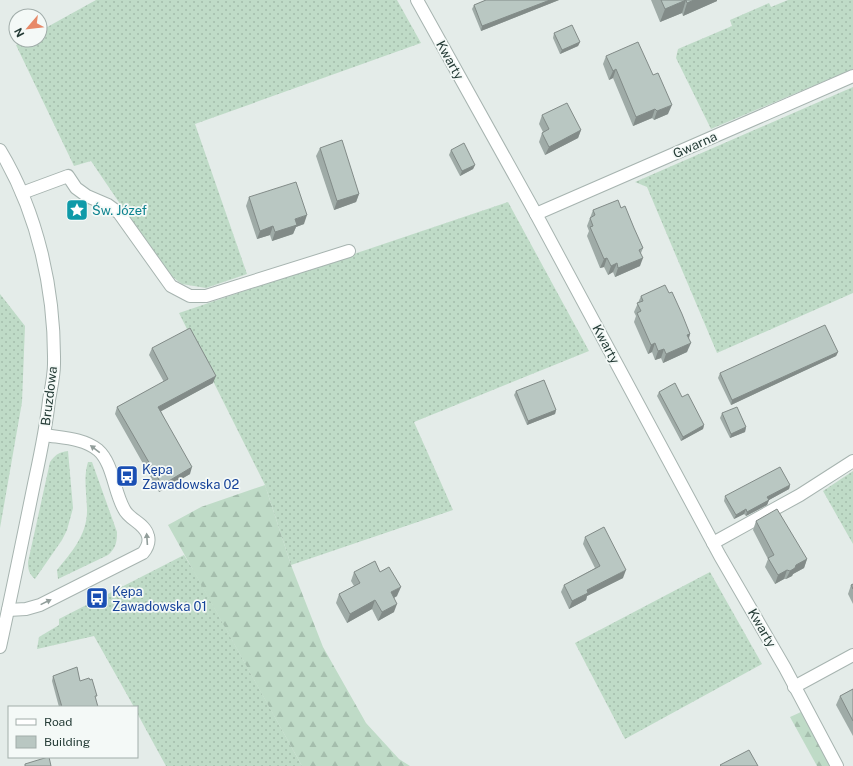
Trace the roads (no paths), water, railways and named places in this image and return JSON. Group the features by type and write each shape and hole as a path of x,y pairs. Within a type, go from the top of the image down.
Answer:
{"street":[{"name":"Kwarty","path":"417,0 536,214 714,543 837,766"},
{"name":"Gwarna","path":"536,214 853,76"},
{"name":"Bruzdowa","path":"0,150 22,193 43,258 50,302 54,366 45,435 0,647"},
{"path":"22,193 68,176 76,188 87,196 108,205 119,213 171,286 190,296 206,296 349,251"},
{"path":"8,610 26,609 40,605 143,553 149,543 148,535 144,528 124,510 106,462 98,450 80,441 45,435"},
{"path":"714,543 800,495 853,461"},
{"path":"794,688 853,655"}],"place":[{"name":"Św. Józef","path":"77,210"},
{"name":"Kępa Zawadowska 02","path":"127,476"},
{"name":"Kępa Zawadowska 01","path":"97,598"}]}
